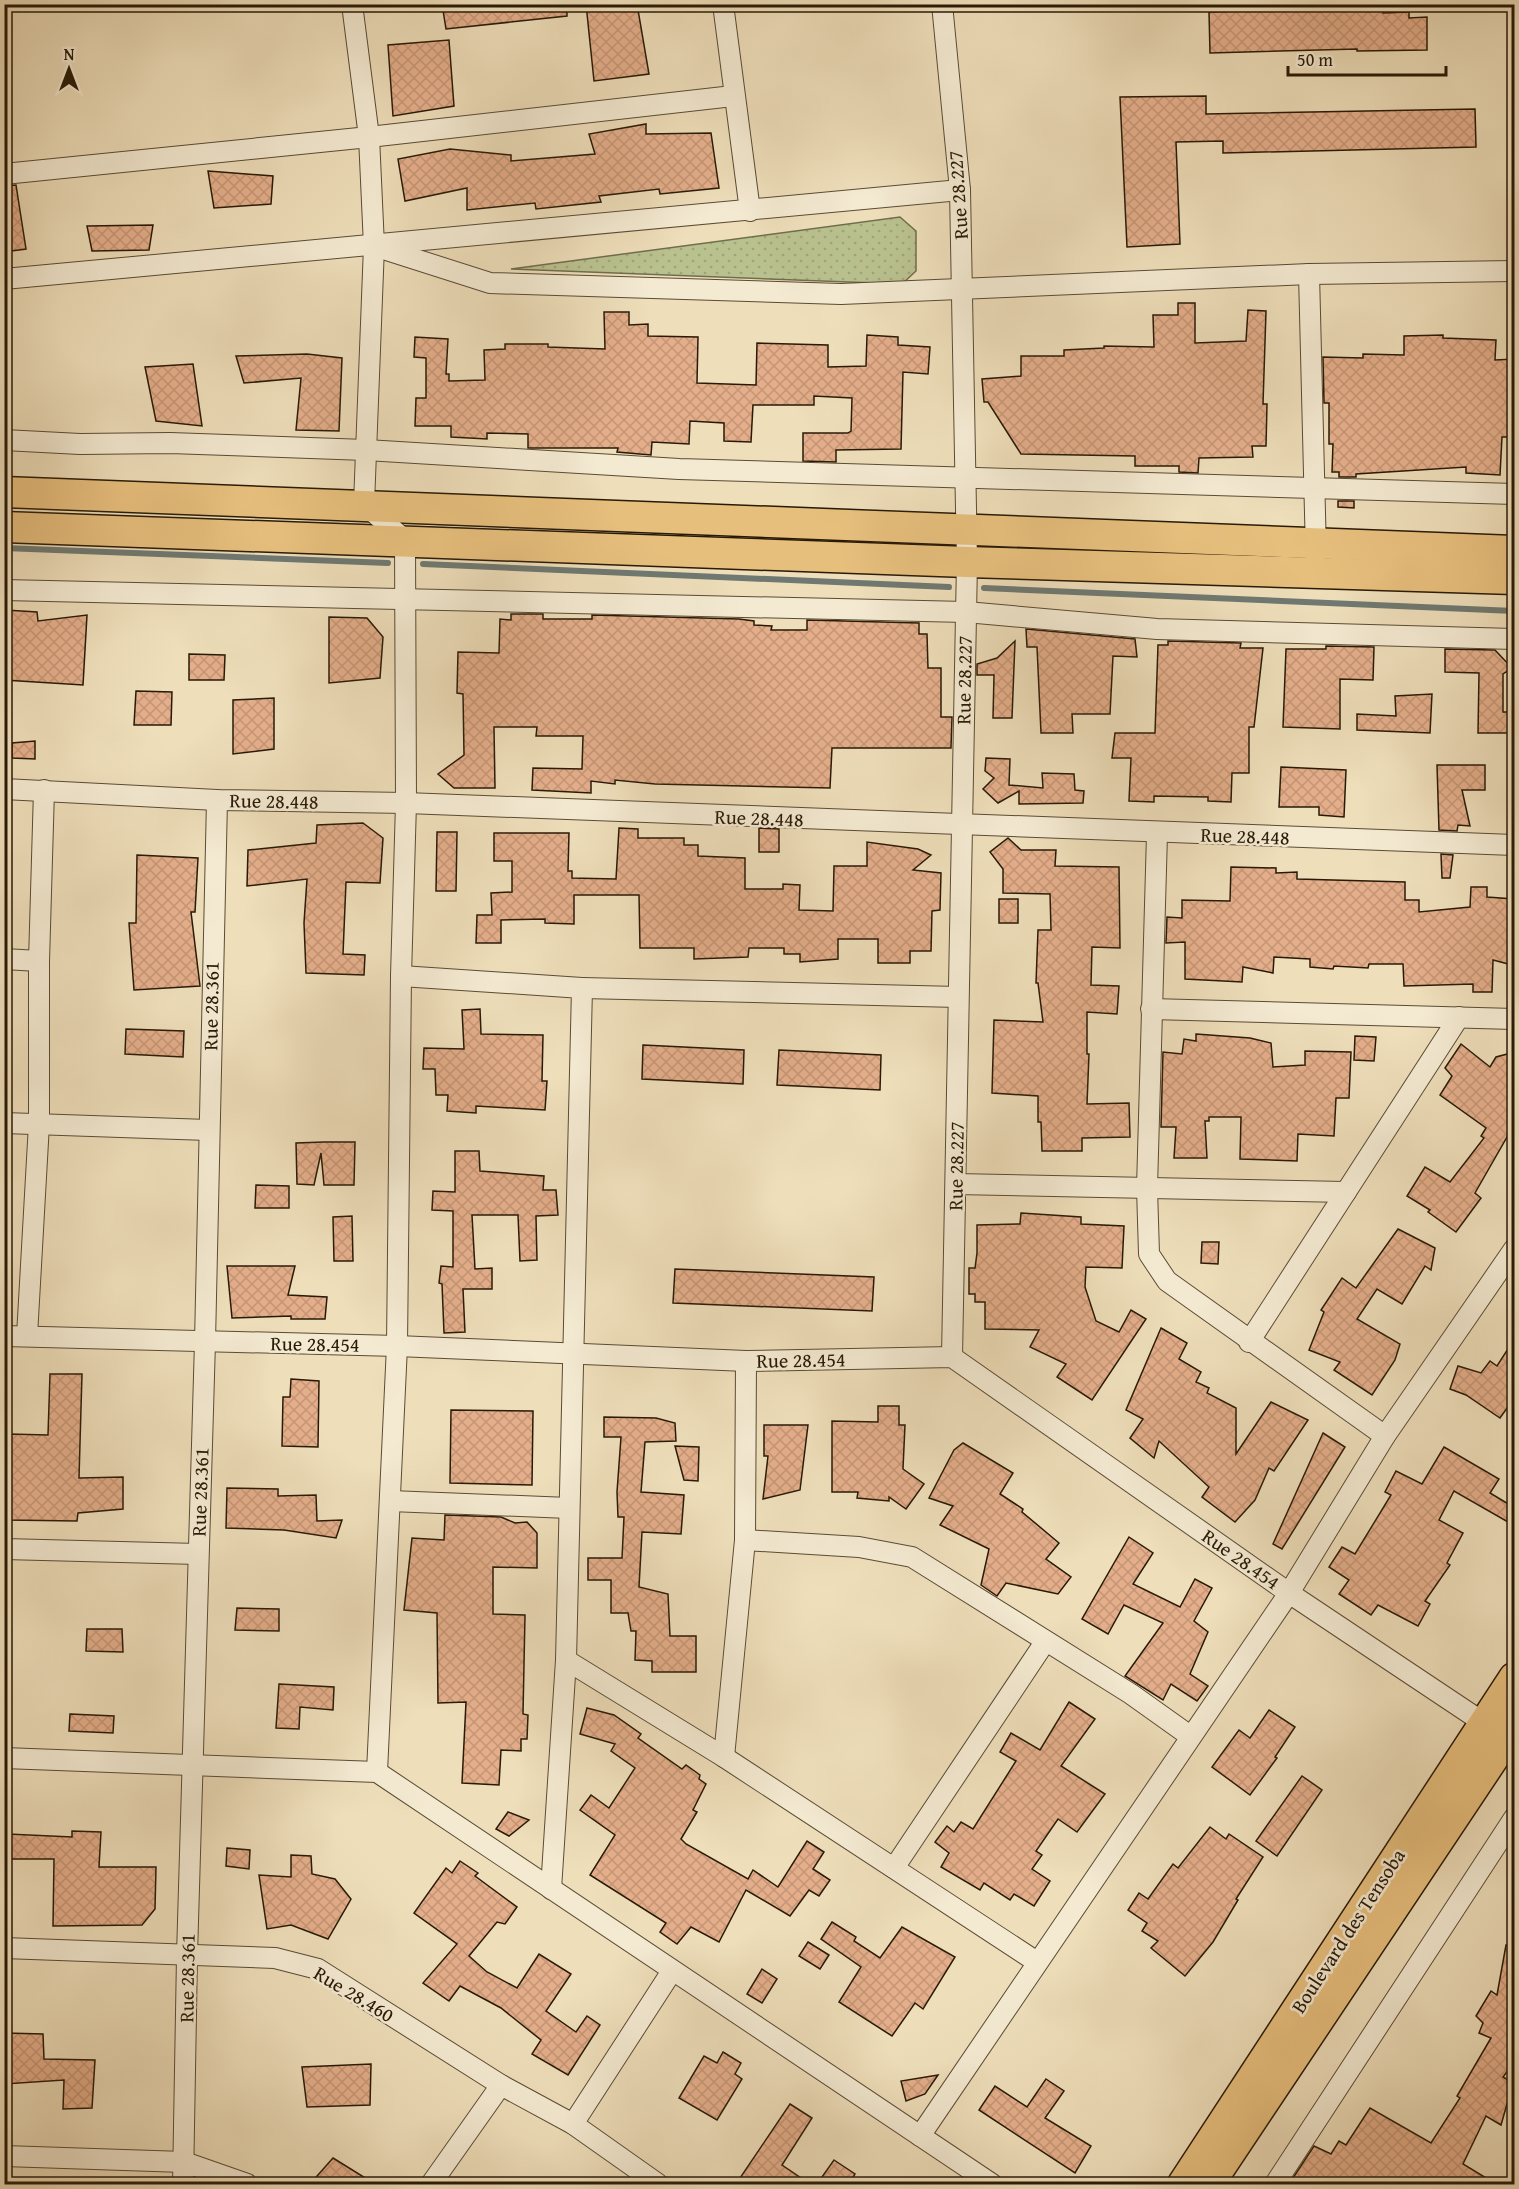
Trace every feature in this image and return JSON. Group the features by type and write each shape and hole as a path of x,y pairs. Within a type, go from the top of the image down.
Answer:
{"main road":[{"path":"4,492 364,504 1515,550"},
{"path":"4,527 967,562 1515,579"},
{"name":"Boulevard des Tensoba","path":"1209,2184 1505,1733 1515,1678"},
{"name":"Boulevard des Tensoba","path":"1183,2184 1505,1733"}],"street":[{"path":"352,4 369,137 374,246 364,504 405,540 406,803 401,976 397,1346 377,1772"},
{"path":"723,4 733,96 750,211"},
{"name":"Rue 28.227","path":"942,4 960,190 967,529 952,1357"},
{"path":"4,174 369,137 733,96"},
{"path":"4,279 960,190"},
{"path":"374,246 490,283 841,294 1309,273 1515,271"},
{"path":"1309,273 1316,543 1314,573"},
{"path":"4,440 80,444 170,443 366,450 679,469 1315,486 1515,494"},
{"path":"4,590 966,612 1157,629 1515,639"},
{"name":"Rue 28.448","path":"4,789 217,800 406,803 1157,834 1515,845"},
{"path":"27,1336 39,1124 39,961 44,790"},
{"name":"Rue 28.361","path":"183,2184 217,800"},
{"path":"1157,834 1151,1009 1149,1254 1167,1281 1249,1342 1385,1436"},
{"path":"4,959 39,961"},
{"path":"401,976 582,988 958,997"},
{"path":"551,1889 566,1660 582,988"},
{"path":"1151,1009 1515,1019"},
{"path":"1249,1342 1459,1017"},
{"path":"4,1123 208,1130"},
{"path":"956,1184 1346,1192"},
{"path":"920,2136 1289,1593 1385,1436 1515,1249"},
{"name":"Rue 28.454","path":"4,1336 397,1346 746,1361 952,1357 1289,1593 1505,1733"},
{"path":"724,1757 745,1540 746,1361"},
{"path":"390,1501 569,1508"},
{"path":"745,1540 859,1547 912,1557 933,1568 1045,1642 1131,1694 1190,1736"},
{"path":"4,1549 198,1554"},
{"path":"894,1868 1045,1642"},
{"path":"566,1660 724,1757 1037,1962"},
{"path":"4,1758 377,1772 992,2184"},
{"path":"1275,2184 1515,1818"},
{"name":"Rue 28.460","path":"4,1948 275,1958 318,1969 501,2085 573,2124 658,2184"},
{"path":"573,2124 672,1971"},
{"path":"430,2184 501,2085"},
{"path":"4,2156 184,2162 247,2184"}],"green space":[{"path":"900,217 916,231 916,271 902,284 511,269"}],"building":[{"path":"442,4 567,4 567,16 446,29"},
{"path":"586,4 637,4 649,74 594,81"},
{"path":"1356,4 1382,4 1383,13 1409,12 1409,18 1427,17 1427,50 1357,51 1357,49 1210,53 1209,12 1356,8"},
{"path":"449,40 454,106 393,116 388,45"},
{"path":"1206,96 1206,114 1475,109 1476,147 1223,153 1223,141 1176,142 1180,244 1127,247 1120,97"},
{"path":"646,124 646,134 711,133 719,188 660,194 659,189 599,196 601,202 536,209 535,203 467,210 467,188 405,201 398,159 450,149 511,155 511,161 595,154 589,134"},
{"path":"208,171 273,176 271,204 214,208"},
{"path":"16,185 26,249 4,252 4,186"},
{"path":"153,225 149,250 92,251 87,226"},
{"path":"1178,303 1195,303 1195,343 1246,341 1248,310 1266,311 1263,404 1267,404 1266,446 1252,446 1253,457 1199,458 1198,473 1179,472 1179,466 1135,466 1135,456 1021,454 988,402 984,402 982,379 1021,376 1021,356 1064,356 1064,350 1104,348 1104,346 1154,347 1153,315 1178,315"},
{"path":"604,312 629,312 629,325 648,324 648,336 698,337 697,383 756,385 757,343 828,345 828,367 866,366 867,335 898,337 898,345 930,347 928,374 903,372 901,449 836,450 836,462 803,461 803,433 848,433 851,431 852,398 814,396 814,405 753,405 751,442 724,441 724,423 690,421 689,444 652,442 651,455 617,452 618,448 528,448 528,434 487,433 487,439 451,437 451,426 415,426 416,398 426,398 426,358 414,357 415,337 448,339 446,374 449,374 449,381 485,380 484,350 505,349 505,344 548,344 548,347 605,349"},
{"path":"1443,335 1443,338 1496,340 1495,360 1515,359 1515,437 1502,437 1500,475 1466,473 1466,467 1356,474 1356,477 1339,477 1339,472 1332,472 1333,444 1329,444 1329,403 1324,403 1323,357 1363,358 1363,354 1404,355 1404,336"},
{"path":"307,354 342,358 339,431 296,430 301,378 244,383 236,356"},
{"path":"193,364 202,426 156,421 145,367"},
{"path":"1338,501 1354,501 1354,508 1338,507"},
{"path":"5,610 37,612 38,621 87,615 83,685 4,680"},
{"path":"511,614 543,614 543,619 592,619 592,615 739,619 754,621 754,625 772,626 771,630 807,630 807,620 919,623 919,634 927,634 928,668 941,668 941,717 952,717 951,748 832,748 830,788 655,784 615,780 615,784 591,781 591,793 532,790 533,768 582,769 583,736 536,736 537,727 494,727 495,788 454,788 438,774 464,755 463,694 457,693 458,652 499,653 500,619 511,620"},
{"path":"329,617 367,618 383,637 380,678 329,683"},
{"path":"1026,629 1135,639 1137,657 1113,656 1110,714 1072,714 1073,733 1041,733 1037,647 1027,647"},
{"path":"1015,641 1012,718 993,718 994,675 977,675 977,664 997,658"},
{"path":"1168,641 1241,643 1240,648 1263,648 1254,727 1249,727 1249,773 1232,773 1231,802 1208,801 1208,797 1154,796 1154,802 1129,801 1131,758 1112,758 1115,733 1155,733 1158,645 1168,645"},
{"path":"1326,646 1374,647 1373,680 1340,679 1340,729 1283,727 1286,649 1326,649"},
{"path":"1445,649 1495,650 1512,668 1503,674 1503,712 1510,712 1510,733 1478,733 1479,673 1445,672"},
{"path":"189,654 225,655 224,680 189,680"},
{"path":"136,691 172,692 171,725 134,725"},
{"path":"1432,694 1430,733 1357,730 1357,714 1396,716 1395,696"},
{"path":"274,698 274,749 233,754 233,700"},
{"path":"35,741 35,759 12,758 12,743"},
{"path":"986,758 1010,759 1009,785 1043,788 1042,773 1074,774 1075,790 1084,791 1083,803 1019,804 1019,791 998,803 983,789 994,778 985,771"},
{"path":"1437,765 1485,765 1485,790 1462,790 1470,826 1458,825 1457,831 1439,830"},
{"path":"1281,767 1346,770 1344,817 1319,815 1319,807 1279,807"},
{"path":"363,823 383,838 380,883 346,882 343,954 365,955 364,975 306,973 304,923 307,879 247,886 248,850 316,843 317,825"},
{"path":"619,828 638,829 638,838 684,838 684,845 698,845 698,856 745,858 745,889 783,889 783,884 800,885 799,910 833,911 834,866 867,866 867,842 918,849 931,855 913,870 941,873 940,910 932,911 931,951 910,951 910,963 878,963 878,939 838,939 838,959 800,962 800,954 784,954 784,948 749,948 748,957 694,959 694,948 640,948 639,895 574,895 574,924 545,923 545,919 501,920 501,943 476,943 477,915 492,915 491,893 512,892 512,861 494,861 494,833 569,833 568,871 572,871 572,878 616,879"},
{"path":"759,828 779,829 779,852 759,852"},
{"path":"437,832 457,832 456,891 436,891"},
{"path":"1008,838 1021,850 1056,850 1055,866 1119,867 1120,948 1092,947 1091,985 1119,986 1117,1014 1087,1012 1087,1054 1089,1054 1087,1104 1129,1103 1130,1137 1082,1138 1082,1151 1042,1151 1041,1122 1038,1122 1038,1096 992,1093 994,1020 1043,1022 1038,983 1036,983 1038,930 1051,930 1050,894 1003,893 1003,869 990,852"},
{"path":"1441,854 1453,855 1450,878 1442,878"},
{"path":"137,855 198,858 195,912 191,912 200,986 134,990 129,923 136,923"},
{"path":"1231,867 1276,868 1276,873 1297,872 1297,879 1405,882 1405,900 1419,900 1419,912 1470,907 1471,887 1487,887 1487,897 1514,899 1512,965 1493,960 1492,992 1473,992 1473,984 1404,986 1403,964 1369,964 1368,968 1334,966 1333,969 1310,967 1310,959 1274,957 1273,973 1243,967 1242,982 1185,979 1185,942 1166,943 1167,917 1182,918 1182,900 1230,901"},
{"path":"999,899 1018,899 1018,923 999,923"},
{"path":"480,1009 481,1034 543,1035 542,1081 547,1081 545,1110 476,1106 476,1113 447,1111 448,1095 436,1095 435,1069 423,1069 424,1048 464,1049 462,1010"},
{"path":"126,1029 184,1031 183,1057 125,1054"},
{"path":"1196,1034 1250,1038 1271,1043 1273,1067 1305,1065 1305,1051 1351,1052 1349,1098 1336,1098 1334,1136 1298,1134 1297,1161 1240,1159 1241,1117 1209,1117 1209,1121 1205,1121 1207,1158 1174,1158 1176,1127 1161,1127 1163,1052 1182,1054 1184,1039 1196,1041"},
{"path":"1355,1036 1376,1037 1374,1061 1354,1060"},
{"path":"1461,1044 1490,1067 1496,1057 1515,1052 1515,1123 1475,1193 1481,1198 1456,1232 1428,1212 1430,1210 1407,1196 1425,1167 1450,1182 1484,1138 1481,1136 1486,1128 1440,1095 1452,1076 1445,1068"},
{"path":"643,1045 744,1050 743,1084 642,1079"},
{"path":"779,1050 881,1055 880,1090 777,1085"},
{"path":"355,1142 354,1185 324,1185 321,1153 314,1185 297,1184 296,1143"},
{"path":"455,1151 479,1151 480,1171 544,1176 543,1190 556,1190 558,1215 536,1216 537,1260 520,1261 518,1215 472,1215 475,1269 492,1268 492,1289 463,1289 465,1332 444,1333 442,1284 439,1283 441,1266 453,1267 453,1211 432,1210 433,1191 455,1192"},
{"path":"256,1185 289,1186 289,1208 255,1208"},
{"path":"1021,1213 1081,1217 1081,1224 1124,1226 1122,1268 1086,1267 1085,1287 1096,1321 1119,1332 1131,1310 1146,1319 1092,1400 1057,1377 1066,1364 1030,1347 1039,1330 985,1329 985,1302 975,1302 975,1294 969,1294 969,1268 975,1268 977,1253 977,1225 1020,1224"},
{"path":"352,1216 353,1261 334,1261 333,1217"},
{"path":"1398,1229 1435,1248 1431,1270 1425,1266 1402,1304 1377,1289 1357,1319 1400,1344 1395,1360 1372,1395 1334,1370 1340,1362 1309,1350 1324,1312 1321,1310 1342,1278 1356,1288"},
{"path":"1202,1242 1219,1242 1218,1264 1201,1263"},
{"path":"227,1266 295,1266 288,1295 327,1297 325,1319 291,1319 291,1316 232,1318"},
{"path":"675,1269 874,1277 872,1311 673,1303"},
{"path":"1161,1328 1187,1343 1179,1359 1201,1372 1196,1382 1209,1388 1207,1393 1236,1408 1236,1454 1271,1402 1308,1420 1274,1471 1269,1468 1255,1500 1235,1522 1202,1497 1209,1487 1159,1441 1154,1458 1130,1438 1143,1419 1126,1410"},
{"path":"1515,1338 1515,1397 1500,1418 1466,1395 1450,1389 1458,1366 1481,1373 1490,1361 1497,1366"},
{"path":"50,1374 82,1374 79,1478 123,1477 123,1509 78,1513 77,1521 6,1520 9,1434 48,1435"},
{"path":"291,1379 319,1381 318,1447 282,1446 283,1397 290,1397"},
{"path":"878,1406 899,1406 899,1425 905,1425 903,1469 924,1484 906,1509 889,1497 889,1501 857,1498 858,1492 832,1492 832,1421 878,1422"},
{"path":"451,1410 533,1411 532,1485 450,1483"},
{"path":"604,1417 656,1418 675,1423 676,1441 645,1442 641,1492 684,1495 681,1534 642,1532 639,1587 668,1594 670,1636 696,1636 696,1672 652,1672 652,1661 635,1660 636,1631 631,1631 628,1613 611,1613 611,1580 588,1580 588,1558 622,1558 624,1517 618,1517 617,1492 621,1437 604,1437"},
{"path":"764,1425 808,1425 800,1490 763,1499 768,1456 764,1456"},
{"path":"1323,1433 1345,1447 1282,1549 1273,1544"},
{"path":"963,1443 1013,1473 1000,1494 1023,1509 1022,1512 1059,1543 1046,1559 1071,1577 1058,1594 1006,1583 997,1596 981,1585 989,1549 940,1525 953,1506 929,1498 954,1450"},
{"path":"675,1446 699,1447 698,1481 684,1480"},
{"path":"1444,1447 1499,1479 1490,1493 1515,1508 1515,1526 1454,1491 1439,1520 1463,1533 1447,1563 1450,1565 1425,1601 1430,1604 1418,1626 1378,1605 1371,1615 1339,1594 1349,1580 1329,1567 1342,1547 1355,1554 1391,1495 1385,1492 1396,1471 1422,1484"},
{"path":"227,1488 278,1489 278,1496 316,1495 317,1521 342,1520 336,1538 284,1530 226,1528"},
{"path":"445,1515 501,1517 515,1523 527,1522 537,1533 537,1568 493,1567 493,1614 525,1615 523,1714 528,1715 527,1739 521,1739 521,1751 501,1750 499,1785 462,1783 466,1702 438,1703 437,1613 404,1610 412,1538 444,1540"},
{"path":"1129,1537 1153,1553 1133,1584 1180,1607 1195,1579 1212,1588 1194,1621 1208,1632 1190,1674 1208,1686 1197,1701 1171,1684 1163,1700 1125,1676 1163,1623 1124,1605 1108,1634 1082,1619"},
{"path":"237,1608 279,1609 279,1631 235,1630"},
{"path":"87,1629 122,1629 123,1652 86,1651"},
{"path":"279,1684 334,1687 333,1710 300,1707 299,1729 276,1728"},
{"path":"1069,1702 1095,1719 1061,1766 1105,1794 1077,1832 1058,1819 1036,1851 1042,1855 1032,1869 1050,1881 1034,1906 1014,1894 1010,1900 984,1883 980,1890 941,1867 949,1853 935,1842 947,1826 954,1832 961,1822 973,1829 1016,1761 1000,1752 1011,1733 1040,1750"},
{"path":"587,1708 614,1715 641,1734 638,1738 682,1769 686,1765 700,1775 699,1779 706,1784 693,1810 697,1812 681,1839 686,1844 748,1879 753,1870 778,1887 807,1841 824,1852 813,1869 830,1880 819,1896 809,1890 790,1916 746,1890 719,1942 691,1927 677,1944 660,1932 666,1923 590,1875 615,1835 580,1810 591,1795 609,1808 635,1768 611,1751 615,1744 580,1734"},
{"path":"1269,1710 1295,1727 1275,1757 1277,1758 1250,1795 1212,1767 1239,1730 1250,1738"},
{"path":"70,1714 114,1716 113,1733 69,1731"},
{"path":"1302,1776 1322,1790 1277,1856 1256,1841"},
{"path":"508,1812 529,1820 509,1836 496,1829"},
{"path":"1210,1827 1226,1839 1229,1834 1263,1857 1236,1899 1238,1900 1213,1942 1185,1976 1151,1948 1158,1941 1142,1931 1147,1923 1128,1910 1139,1893 1148,1899 1173,1864 1178,1868"},
{"path":"72,1831 101,1832 99,1867 156,1867 155,1909 142,1925 53,1926 54,1859 7,1859 8,1834 72,1837"},
{"path":"227,1848 250,1850 249,1869 226,1866"},
{"path":"291,1855 311,1856 312,1874 335,1879 351,1899 328,1939 291,1925 267,1929 259,1875 291,1877"},
{"path":"460,1861 478,1873 475,1876 517,1907 505,1924 497,1922 469,1956 487,1972 517,1988 539,1954 571,1974 546,2011 576,2032 587,2016 600,2025 568,2075 532,2054 541,2040 501,2008 460,1986 449,2001 423,1983 457,1944 414,1913 446,1868 452,1873"},
{"path":"832,1922 856,1937 854,1941 880,1958 902,1927 955,1957 923,2009 915,2003 892,2036 839,2002 861,1967 821,1939"},
{"path":"808,1942 829,1955 820,1969 799,1956"},
{"path":"1506,1945 1515,1945 1515,2061 1503,2077 1513,2083 1501,2125 1486,2116 1463,2164 1496,2184 1289,2184 1314,2146 1331,2154 1339,2141 1346,2145 1370,2108 1431,2143 1460,2098 1457,2096 1491,2038 1479,2033 1483,2023 1476,2016 1491,1991 1497,1995"},
{"path":"762,1969 777,1979 762,2003 747,1994"},
{"path":"4,2033 43,2034 44,2059 95,2060 92,2108 63,2109 64,2080 4,2084"},
{"path":"723,2052 741,2063 735,2074 742,2079 717,2120 679,2098 704,2056 717,2063"},
{"path":"371,2064 370,2105 307,2107 302,2067"},
{"path":"938,2075 925,2094 906,2101 901,2081"},
{"path":"1046,2079 1064,2091 1045,2118 1091,2146 1075,2173 979,2110 995,2086 1027,2107"},
{"path":"790,2104 812,2118 782,2165 810,2184 736,2184"},
{"path":"333,2158 375,2184 310,2184"},
{"path":"834,2160 855,2174 849,2184 817,2184"}],"waterway":[{"path":"4,548 388,563"},
{"path":"423,564 949,587"},
{"path":"984,588 1514,611"}]}
